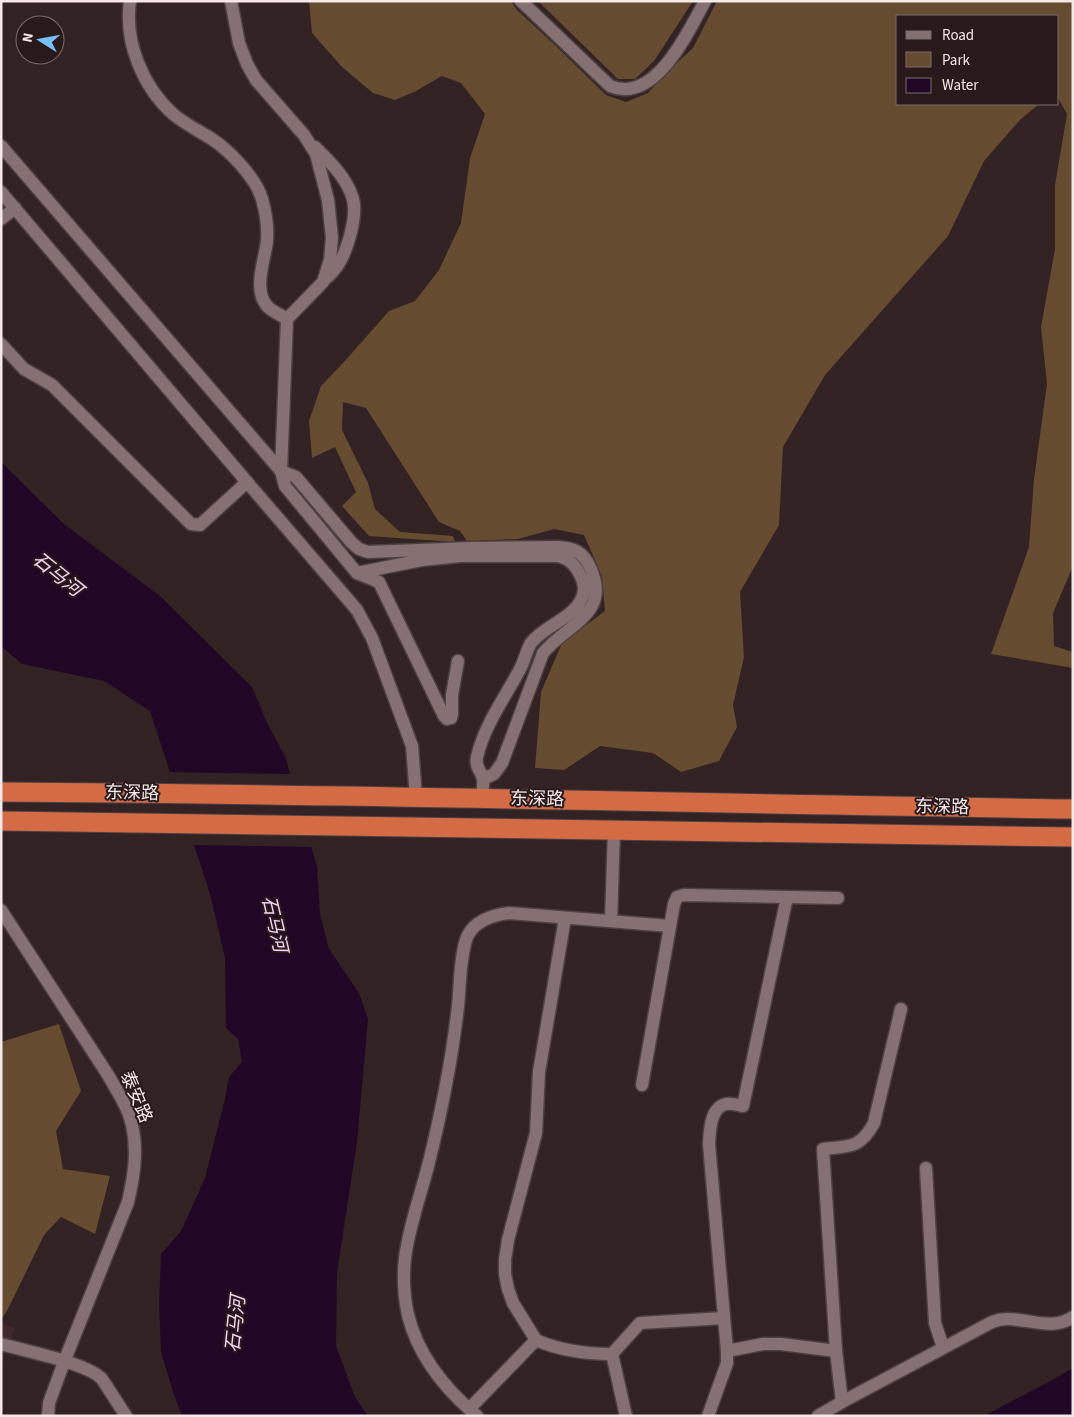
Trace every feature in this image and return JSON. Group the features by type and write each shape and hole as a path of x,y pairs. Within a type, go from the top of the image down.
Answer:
{"highway":[{"name":"东深路","path":"1,792 106,792 1073,809"},
{"name":"东深路","path":"1,821 1073,837"}],"street":[{"path":"130,1 132,42 141,70 154,92 173,114 229,152 250,177 261,197 267,219 267,240 260,284 262,294 267,306 287,319"},
{"path":"231,1 239,43 247,64 261,87 304,136 337,169 348,185 353,197 352,230 336,268 287,319 281,470 285,486 357,573 380,582 447,719 451,718 452,714 452,695 458,662"},
{"path":"521,1 610,86 619,90 630,89 646,83 659,72 679,48 705,1"},
{"path":"304,136 316,154 328,200 332,238 330,260 323,282"},
{"path":"1,146 281,470 296,478 359,549 368,552 559,547 578,551 588,562 594,575 596,588 594,602 587,614 551,643 542,653 529,694 502,762 494,774 483,779"},
{"path":"1,192 357,610 372,638 412,746 416,797"},
{"path":"1,220 15,208"},
{"path":"1,344 24,369 52,385 191,524 200,525 247,482"},
{"path":"357,573 422,560 460,556 558,556 568,560 576,567 584,590 579,605 570,614 536,638 529,646 516,677 488,725 476,759 477,768 483,779 482,798"},
{"path":"610,921 614,830"},
{"path":"642,1085 675,899 680,895 838,898"},
{"path":"708,1416 727,1363 709,1144 710,1129 714,1113 720,1107 728,1104 743,1106 787,897"},
{"name":"泰安路","path":"1,910 122,1098 132,1123 135,1150 134,1177 128,1202 64,1362 49,1410 39,1416"},
{"path":"536,1340 473,1412 448,1389 428,1363 408,1315 404,1289 405,1259 448,1076 464,951 468,936 475,926 486,919 497,914 509,913 670,926"},
{"path":"565,918 539,1072 536,1133 508,1240 505,1274 513,1303 536,1340 552,1347 572,1352 612,1354"},
{"path":"842,1402 836,1351 822,1149 853,1146 867,1136 874,1122 901,1009"},
{"path":"926,1168 935,1323 943,1347"},
{"path":"818,1416 992,1322 1008,1319 1057,1324 1066,1322 1073,1317"},
{"path":"612,1354 640,1323 724,1318"},
{"path":"1,1344 98,1374 126,1416"},
{"path":"727,1351 763,1344 781,1344 836,1351"},
{"path":"612,1354 626,1416"}],"shaded area":[{"path":"1,1323 15,1328 1,1365"}],"green space":[{"path":"309,1 511,1 517,10 606,95 626,102 648,93 693,48 717,1 1073,1 1073,566 1053,613 1054,646 1073,652 1073,668 991,654 1029,547 1034,479 1047,384 1041,327 1055,249 1055,185 1067,114 1059,100 1059,15 896,15 896,105 1038,105 1020,120 984,161 948,236 825,375 783,447 779,525 740,592 744,657 733,705 737,727 719,761 681,772 653,753 600,746 564,770 535,768 541,692 562,643 605,611 602,576 584,535 554,529 518,539 467,541 460,531 439,522 366,408 343,402 342,430 368,483 375,509 400,532 453,536 455,542 369,536 342,506 356,492 335,447 312,458 309,421 321,386 389,311 415,301 439,270 461,223 470,158 485,114 461,83 442,76 414,92 395,100 373,93 342,67 312,33"},
{"path":"538,1 693,1 654,61 635,79 618,79"},
{"path":"59,1024 81,1091 56,1131 63,1169 110,1176 95,1234 61,1217 44,1235 1,1320 1,1042"}],"water":[{"name":"石马河","path":"1,462 64,524 160,596 252,687 267,723 285,756 317,866 320,914 329,949 359,993 368,1019 357,1142 337,1273 336,1346 355,1397 368,1416 182,1416 161,1352 159,1304 161,1254 181,1231 205,1178 229,1077 242,1062 238,1039 226,1028 225,958 210,894 150,711 104,681 22,664 1,646"},
{"path":"1073,1368 1073,1416 984,1416 1056,1378"}],"pier":[{"path":"167,772 293,774 314,847 191,845"}]}
